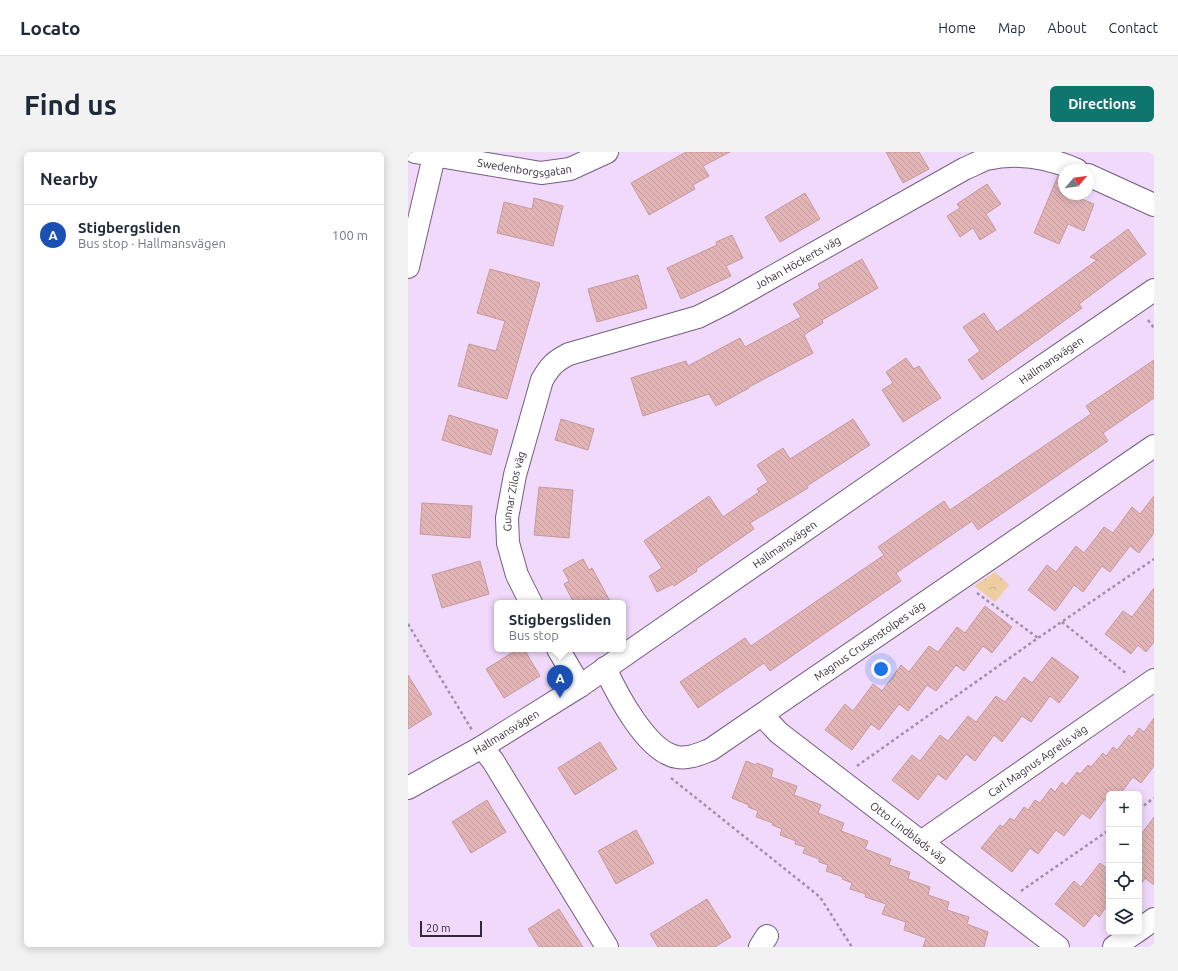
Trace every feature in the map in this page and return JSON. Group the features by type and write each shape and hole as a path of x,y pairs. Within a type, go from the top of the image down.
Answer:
{"street":[{"name":"Swedenborgsgatan","path":"428,153 483,164 541,173 570,169 607,152"},
{"path":"408,267 428,153"},
{"name":"Johan Höckerts väg","path":"536,402 549,368 559,359 569,354 698,317 726,303 964,169 987,159 1011,154 1040,156 1061,164"},
{"path":"1094,178 1154,205"},
{"name":"Hallmansvägen","path":"408,788 482,747 580,686 961,421 1154,290"},
{"name":"Gunnar Zilos väg","path":"530,600 517,575 508,543 507,518 515,476 536,402"},
{"name":"Magnus Crusenstolpes väg","path":"605,668 614,687 649,740 663,752 668,754 678,757 694,757 710,750 762,715 1154,446"},
{"path":"560,652 580,686"},
{"name":"Carl Magnus Agrells väg","path":"921,842 1149,684"},
{"name":"Otto Lindblads väg","path":"762,715 779,733 1058,947"},
{"path":"482,747 493,760 607,947"},
{"path":"1142,928 1154,919"},
{"path":"1114,947 1132,935"}],"path":[{"path":"838,778 1154,559"},
{"path":"959,579 1038,638"},
{"path":"1062,622 1149,684"},
{"path":"408,624 482,747"},
{"path":"668,754 667,775 820,897 852,947"},
{"path":"1142,807 1154,798"},
{"path":"1002,904 1106,832"}],"green space":[{"path":"995,572 1009,585 995,602 974,586"}],"building":[{"path":"686,152 730,152 703,166 709,176 693,185 695,189 649,215 631,183"},
{"path":"886,152 919,152 929,169 903,183"},
{"path":"1058,176 1058,200 1084,200 1094,204 1084,231 1068,224 1059,244 1034,233"},
{"path":"987,184 1001,204 986,214 996,230 980,240 973,228 960,237 947,216 960,208 957,204"},
{"path":"805,193 820,219 780,242 765,217"},
{"path":"534,198 563,206 553,246 497,233 504,202 532,209"},
{"path":"1128,229 1146,254 1079,304 1082,308 982,380 968,360 980,351 963,327 984,313 997,332 1097,260 1090,257"},
{"path":"732,235 743,258 726,266 731,276 681,299 667,268 717,245 716,242"},
{"path":"862,259 878,288 822,320 823,323 804,335 813,353 716,406 709,394 643,416 631,378 686,361 688,366 740,338 745,347 801,317 793,304 820,288 818,284"},
{"path":"490,269 540,283 507,399 458,386 469,344 496,351 505,321 477,313"},
{"path":"638,275 647,308 597,322 588,289"},
{"path":"906,358 914,369 919,366 941,398 903,422 882,390 893,383 886,372"},
{"path":"1154,360 1154,398 1103,433 1108,441 978,530 972,521 896,573 901,581 770,671 764,663 698,708 680,682 745,638 751,646 884,555 878,547 944,501 950,510 1091,414 1086,406"},
{"path":"449,415 498,430 491,455 442,440"},
{"path":"561,419 594,429 588,450 555,440"},
{"path":"853,419 870,445 807,486 808,488 750,523 754,529 696,569 697,571 674,586 673,584 657,592 649,576 662,568 644,541 709,496 723,517 759,492 757,489 768,482 757,465 783,448 790,459"},
{"path":"539,487 573,490 569,538 534,535"},
{"path":"1154,496 1154,533 1139,553 1130,546 1110,572 1102,566 1083,592 1074,585 1055,611 1028,590 1047,565 1056,572 1076,546 1084,553 1104,527 1113,533 1132,507 1140,514"},
{"path":"422,503 472,506 470,538 420,534"},
{"path":"583,559 589,570 592,568 609,600 572,600 564,584 569,581 563,570"},
{"path":"480,561 489,594 442,608 432,575"},
{"path":"1154,588 1154,642 1146,652 1138,645 1131,654 1105,634 1123,611 1132,617"},
{"path":"985,606 1012,627 992,653 983,646 964,671 956,665 936,691 927,685 908,711 899,704 879,730 871,724 852,750 825,730 845,704 853,711 873,684 882,691 901,665 909,672 929,646 938,652 957,627 965,633"},
{"path":"513,652 526,652 540,676 504,698 486,669"},
{"path":"1052,657 1079,677 1059,703 1050,696 1031,722 1022,716 1002,742 994,735 975,761 966,754 946,780 938,774 918,800 892,780 912,755 920,761 940,735 948,741 968,716 976,722 996,696 1005,702 1024,677 1032,683"},
{"path":"408,675 432,714 408,729"},
{"path":"1154,718 1154,766 1141,783 1133,777 1122,791 1106,791 1106,798 1090,819 1082,813 1064,836 1056,830 1038,854 1030,848 1012,872 981,848 1000,825 1003,827 1010,818 1014,821 1024,807 1028,810 1035,800 1040,803 1051,788 1055,792 1062,782 1066,786 1077,772 1080,774 1088,765 1091,767 1103,753 1106,756 1113,747 1117,750 1129,735 1132,738 1139,728 1144,732"},
{"path":"600,742 617,769 575,795 558,768"},
{"path":"746,761 756,765 757,763 773,769 771,777 797,786 794,795 821,805 818,813 844,823 841,831 868,841 865,849 891,859 889,865 910,872 908,879 930,887 928,895 949,902 947,910 969,917 967,924 988,932 984,947 923,947 926,938 904,930 906,922 882,914 886,904 865,897 866,894 850,889 852,883 842,879 843,877 826,871 828,865 819,862 819,859 803,853 805,847 795,844 796,841 780,835 782,829 772,825 773,823 756,817 758,811 748,807 749,805 732,798"},
{"path":"487,800 506,832 471,853 452,822"},
{"path":"1154,817 1154,885 1145,878 1142,882 1142,833"},
{"path":"636,830 654,863 616,884 598,851"},
{"path":"1100,863 1106,868 1106,907 1099,917 1095,913 1084,927 1055,904 1074,881 1081,887"},
{"path":"707,899 731,937 715,947 658,947 650,934"},
{"path":"559,909 583,947 539,947 528,929"}],"place":[{"name":"Stigbergsliden","path":"560,698"}]}
